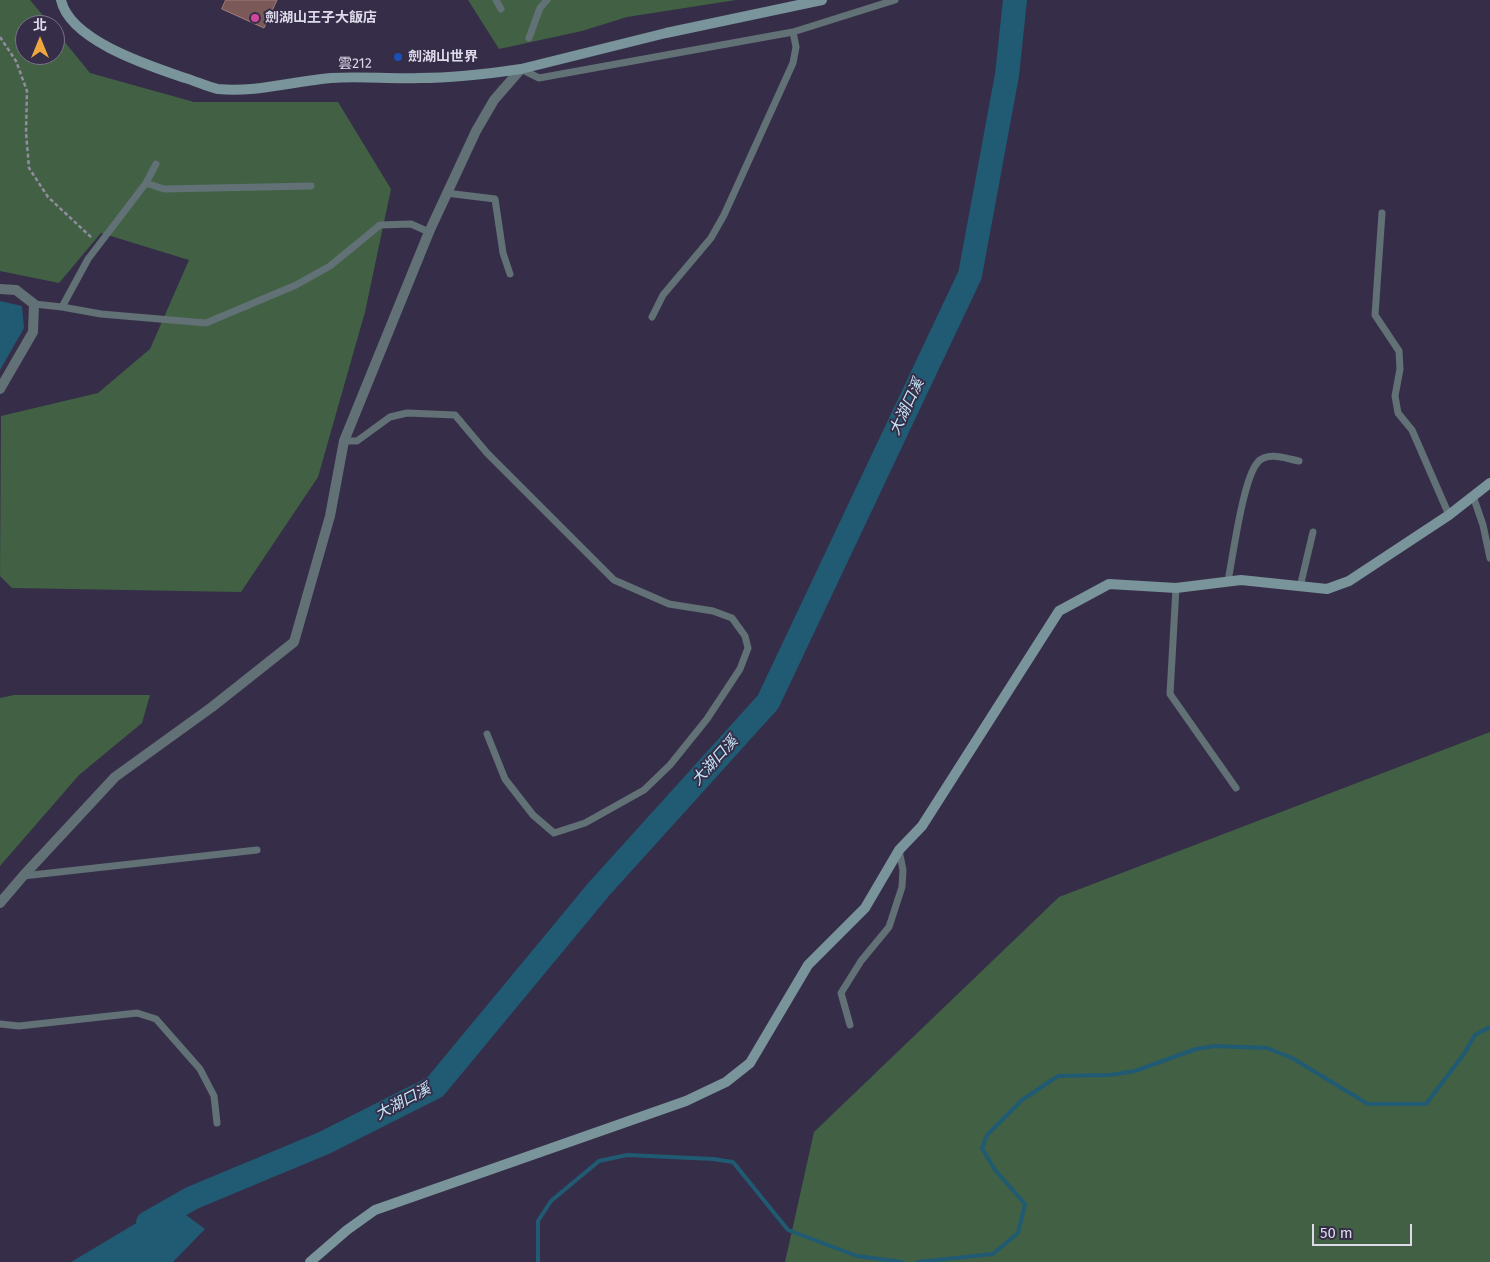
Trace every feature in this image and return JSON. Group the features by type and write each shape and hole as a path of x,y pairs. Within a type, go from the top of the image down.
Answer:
{"street":[{"name":"雲212","path":"61,0 76,25 97,41 144,64 217,89 252,88 330,78 465,76 521,68 666,33 822,0"},
{"path":"0,903 115,777 212,707 294,642 330,516 344,442 446,193 476,131 494,100 521,68"},
{"path":"0,289 16,290 34,304 32,332 0,389"},
{"path":"310,1262 347,1230 375,1210 686,1101 726,1082 750,1063 808,965 865,908 899,850 922,826 1059,610 1110,584 1176,588 1241,580 1327,589 1349,581 1449,515 1490,483"}],"lane":[{"path":"496,0 501,9"},
{"path":"529,38 540,8 547,0"},
{"path":"521,68 540,78 793,32 895,0"},
{"path":"652,317 662,294 711,238 724,215 793,64 796,47 793,32"},
{"path":"62,307 88,259 146,183 156,164"},
{"path":"146,183 164,189 311,186"},
{"path":"446,193 495,199 503,253 510,274"},
{"path":"1382,213 1375,315 1399,351 1400,369 1395,396 1398,413 1412,430 1449,515"},
{"path":"34,304 102,314 206,323 296,286 330,266 380,225 411,224 429,232"},
{"path":"344,442 357,442 390,416 407,414 455,415 487,452 614,580 669,604 712,611 732,618 746,636 748,648 740,669 707,719 670,765 644,790 585,823 554,832 533,815 505,779 487,734"},
{"path":"1228,581 1248,482 1258,461 1272,456 1299,461"},
{"path":"1473,496 1483,525 1490,558"},
{"path":"1300,587 1313,532"},
{"path":"1176,588 1170,694 1236,788"},
{"path":"23,876 258,850"},
{"path":"850,1025 841,993 861,960 889,927 902,887 903,870 899,850"},
{"path":"0,1024 18,1026 137,1013 156,1019 200,1069 214,1096 217,1123"}],"path":[{"path":"0,37 16,61 27,91 26,132 29,168 48,197 99,244"}],"green space":[{"path":"0,0 30,0 43,15 15,15 15,65 65,65 65,42 90,73 194,102 338,102 391,189 365,312 318,477 241,592 12,588 0,576 1,416 98,393 150,349 189,260 101,233 59,283 0,271"},
{"path":"468,0 736,0 627,17 582,31 499,49"},
{"path":"14,695 150,695 142,723 79,775 0,866 0,698"},
{"path":"1490,732 1490,1262 785,1262 814,1132 1059,897"}],"water":[{"path":"0,301 22,306 24,328 0,370"},
{"path":"170,1203 205,1229 173,1262 71,1262"}],"building":[{"name":"劍湖山王子大飯店","path":"226,0 277,0 264,28 222,9"}],"waterway":[{"name":"大湖口溪","path":"148,1223 192,1198 324,1143 435,1087 599,889 768,702 970,275 1007,75 1015,0"},
{"path":"918,1262 993,1254 1018,1233 1025,1204 995,1170 982,1148 987,1135 1022,1100 1058,1076 1110,1075 1135,1071 1196,1049 1215,1046 1267,1048 1292,1058 1368,1104 1426,1104 1464,1054 1475,1035 1490,1027"},
{"path":"538,1262 538,1221 551,1201 599,1161 627,1155 713,1159 733,1162 788,1230 857,1256 902,1262"}],"place":[{"name":"劍湖山王子大飯店","path":"255,18"},
{"name":"劍湖山世界","path":"398,57"}]}
